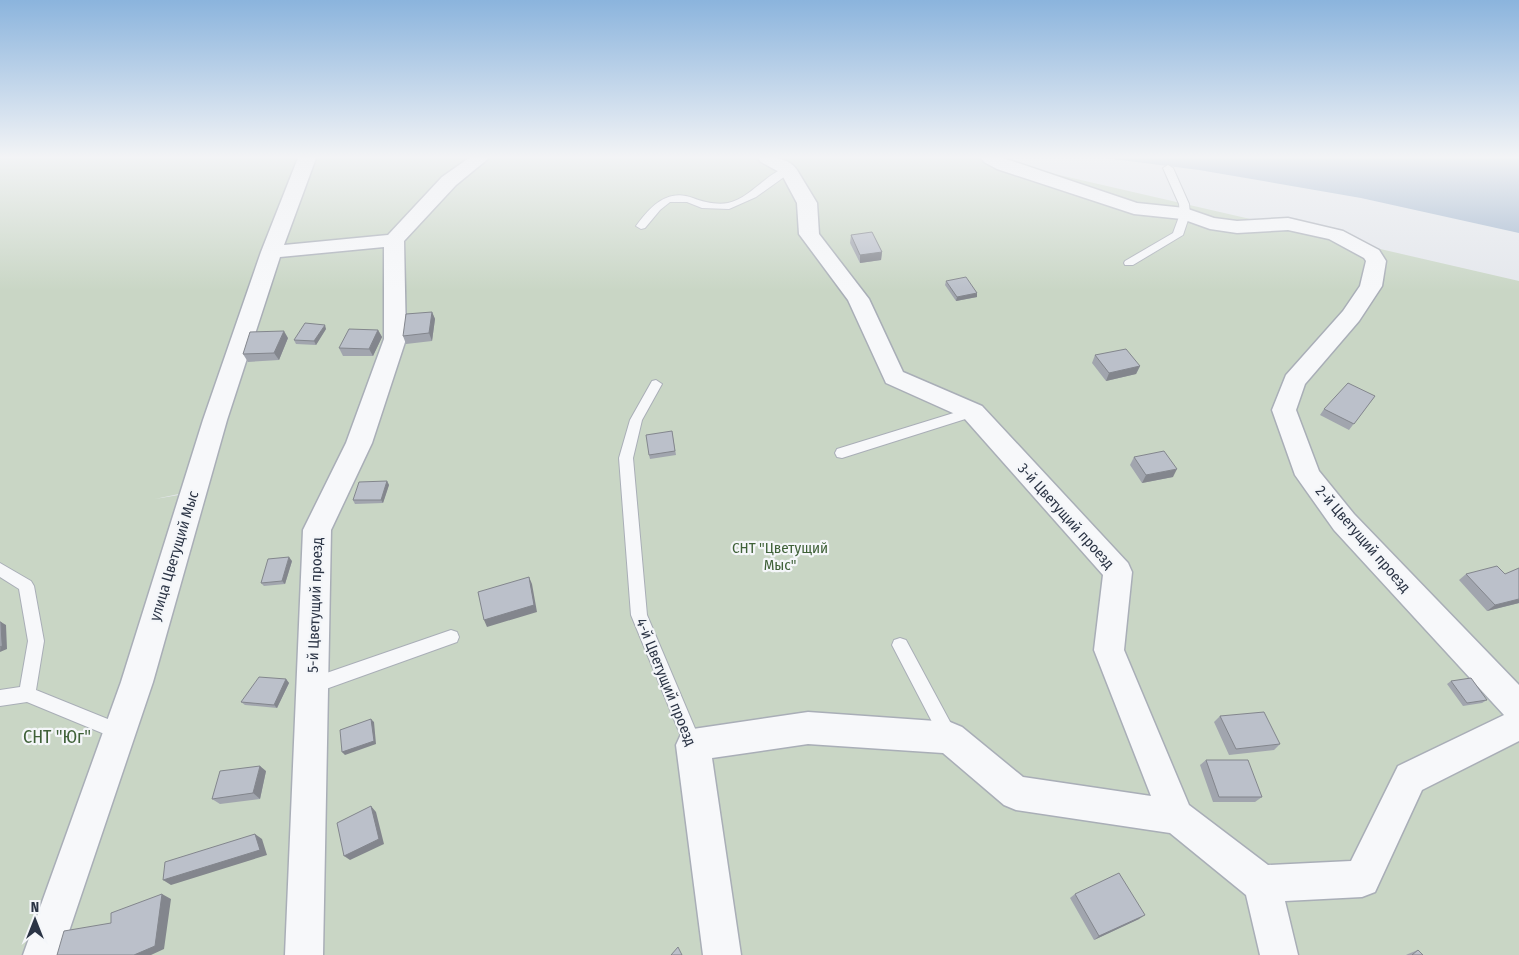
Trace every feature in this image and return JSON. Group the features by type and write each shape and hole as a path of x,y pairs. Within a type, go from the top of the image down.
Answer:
{"street":[{"name":"улица Цветущий Мыс","path":"42,955 137,682 215,420 271,252 290,203"},
{"path":"271,252 394,240 429,203"},
{"name":"3-й Цветущий проезд","path":"807,203 809,234 858,300 894,377 973,412 1118,572 1109,650 1177,817 1262,884"},
{"name":"2-й Цветущий проезд","path":"1117,203 1134,208 1185,214 1210,223 1237,227 1288,224 1336,235 1372,254 1376,261 1371,286 1351,316 1294,381 1284,410 1308,475 1344,522 1519,708"},
{"name":"5-й Цветущий проезд","path":"304,955 317,530 358,443 395,339 394,240"},
{"path":"1279,955 1262,884 1362,879 1410,778 1519,724"},
{"path":"693,745 808,728 950,738 1016,793 1177,817"},
{"name":"4-й Цветущий проезд","path":"693,745 722,955"}],"lane":[{"path":"641,226 656,208 663,203"},
{"path":"696,203 702,205 730,206 737,203"},
{"path":"1129,263 1178,235 1185,214 1183,203"},
{"name":"4-й Цветущий проезд","path":"656,384 636,420 626,458 638,615 693,745"},
{"path":"842,454 973,412"},
{"path":"0,570 26,586 36,641 27,694"},
{"path":"312,686 451,637"},
{"path":"900,645 950,738"},
{"path":"0,698 27,694 120,732"}],"green space":[{"name":"СНТ \"Цветущий Мыс\"","path":"0,203 1179,203 1519,281 1519,955 0,955","holes":["193,491 151,633 135,635 185,494 155,499"]}],"water":[{"path":"1382,203 1519,203 1519,233"}],"building":[{"path":"872,232 882,252 860,255 851,235"},
{"path":"966,277 977,293 957,297 946,281"},
{"path":"432,312 429,333 403,336 406,314"},
{"path":"305,323 325,325 314,341 294,340"},
{"path":"349,329 378,330 369,349 339,348"},
{"path":"284,331 274,353 243,354 250,332"},
{"path":"1126,349 1140,366 1109,373 1095,355"},
{"path":"1348,383 1375,396 1354,424 1324,409"},
{"path":"672,431 675,451 649,455 646,435"},
{"path":"1164,451 1177,469 1146,475 1134,457"},
{"path":"387,481 381,500 353,500 359,482"},
{"path":"289,557 282,581 261,583 268,559"},
{"path":"1497,566 1505,574 1519,568 1519,599 1495,605 1466,574"},
{"path":"529,577 534,605 484,620 478,592"},
{"path":"0,622 2,646 0,647"},
{"path":"259,677 286,679 274,705 241,702"},
{"path":"1471,678 1487,700 1467,703 1451,681"},
{"path":"1264,712 1280,744 1236,749 1220,716"},
{"path":"371,719 374,741 342,752 340,730"},
{"path":"1206,760 1248,760 1262,797 1219,797"},
{"path":"260,766 253,793 212,799 220,771"},
{"path":"371,806 379,839 344,856 337,823"},
{"path":"255,834 260,850 163,880 165,862"},
{"path":"1119,873 1145,915 1099,936 1075,894"},
{"path":"162,894 155,946 134,955 57,955 64,931 111,923 111,913"},
{"path":"678,947 682,955 671,955"},
{"path":"1418,950 1423,955 1412,955"}],"park label":[{"name":"СНТ \"Юг\"","path":"57,737"}]}
